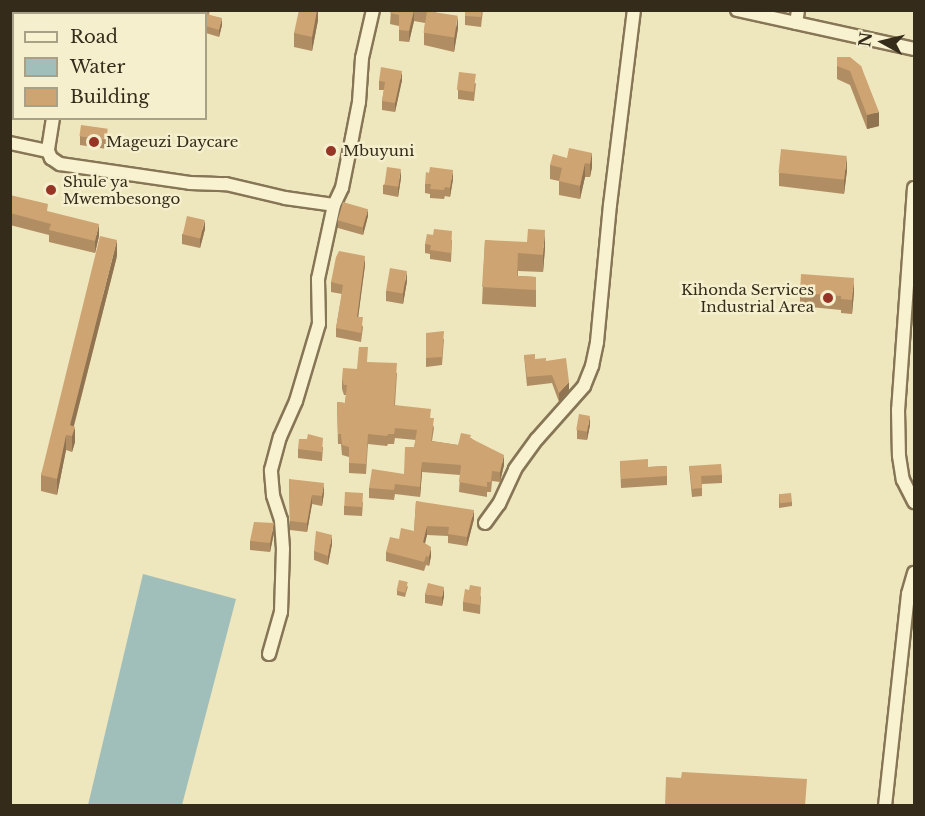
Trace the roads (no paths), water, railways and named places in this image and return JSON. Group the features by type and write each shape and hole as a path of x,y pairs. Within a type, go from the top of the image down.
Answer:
{"street":[{"path":"269,654 281,612 283,549 281,520 273,495 271,470 280,437 296,401 319,324 318,279 334,205 342,188 354,129 362,57 373,10"},
{"path":"485,523 498,504 515,469 537,439 584,386 592,366 597,342 610,205 634,10"},
{"path":"737,10 915,49"},
{"path":"795,23 798,10"},
{"path":"53,120 48,151 53,160 68,166 190,183 226,184 285,198 334,205"},
{"path":"10,143 48,151"},
{"path":"915,188 897,410 902,472 915,502"},
{"path":"885,806 908,594 915,573"}],"water":[{"path":"143,574 236,599 182,805 88,805"}],"place":[{"name":"Mageuzi Daycare","path":"94,142"},
{"name":"Mbuyuni","path":"331,151"},
{"name":"Shule ya Mwembesongo","path":"51,190"},
{"name":"Kihonda Services Industrial Area","path":"828,298"}]}
